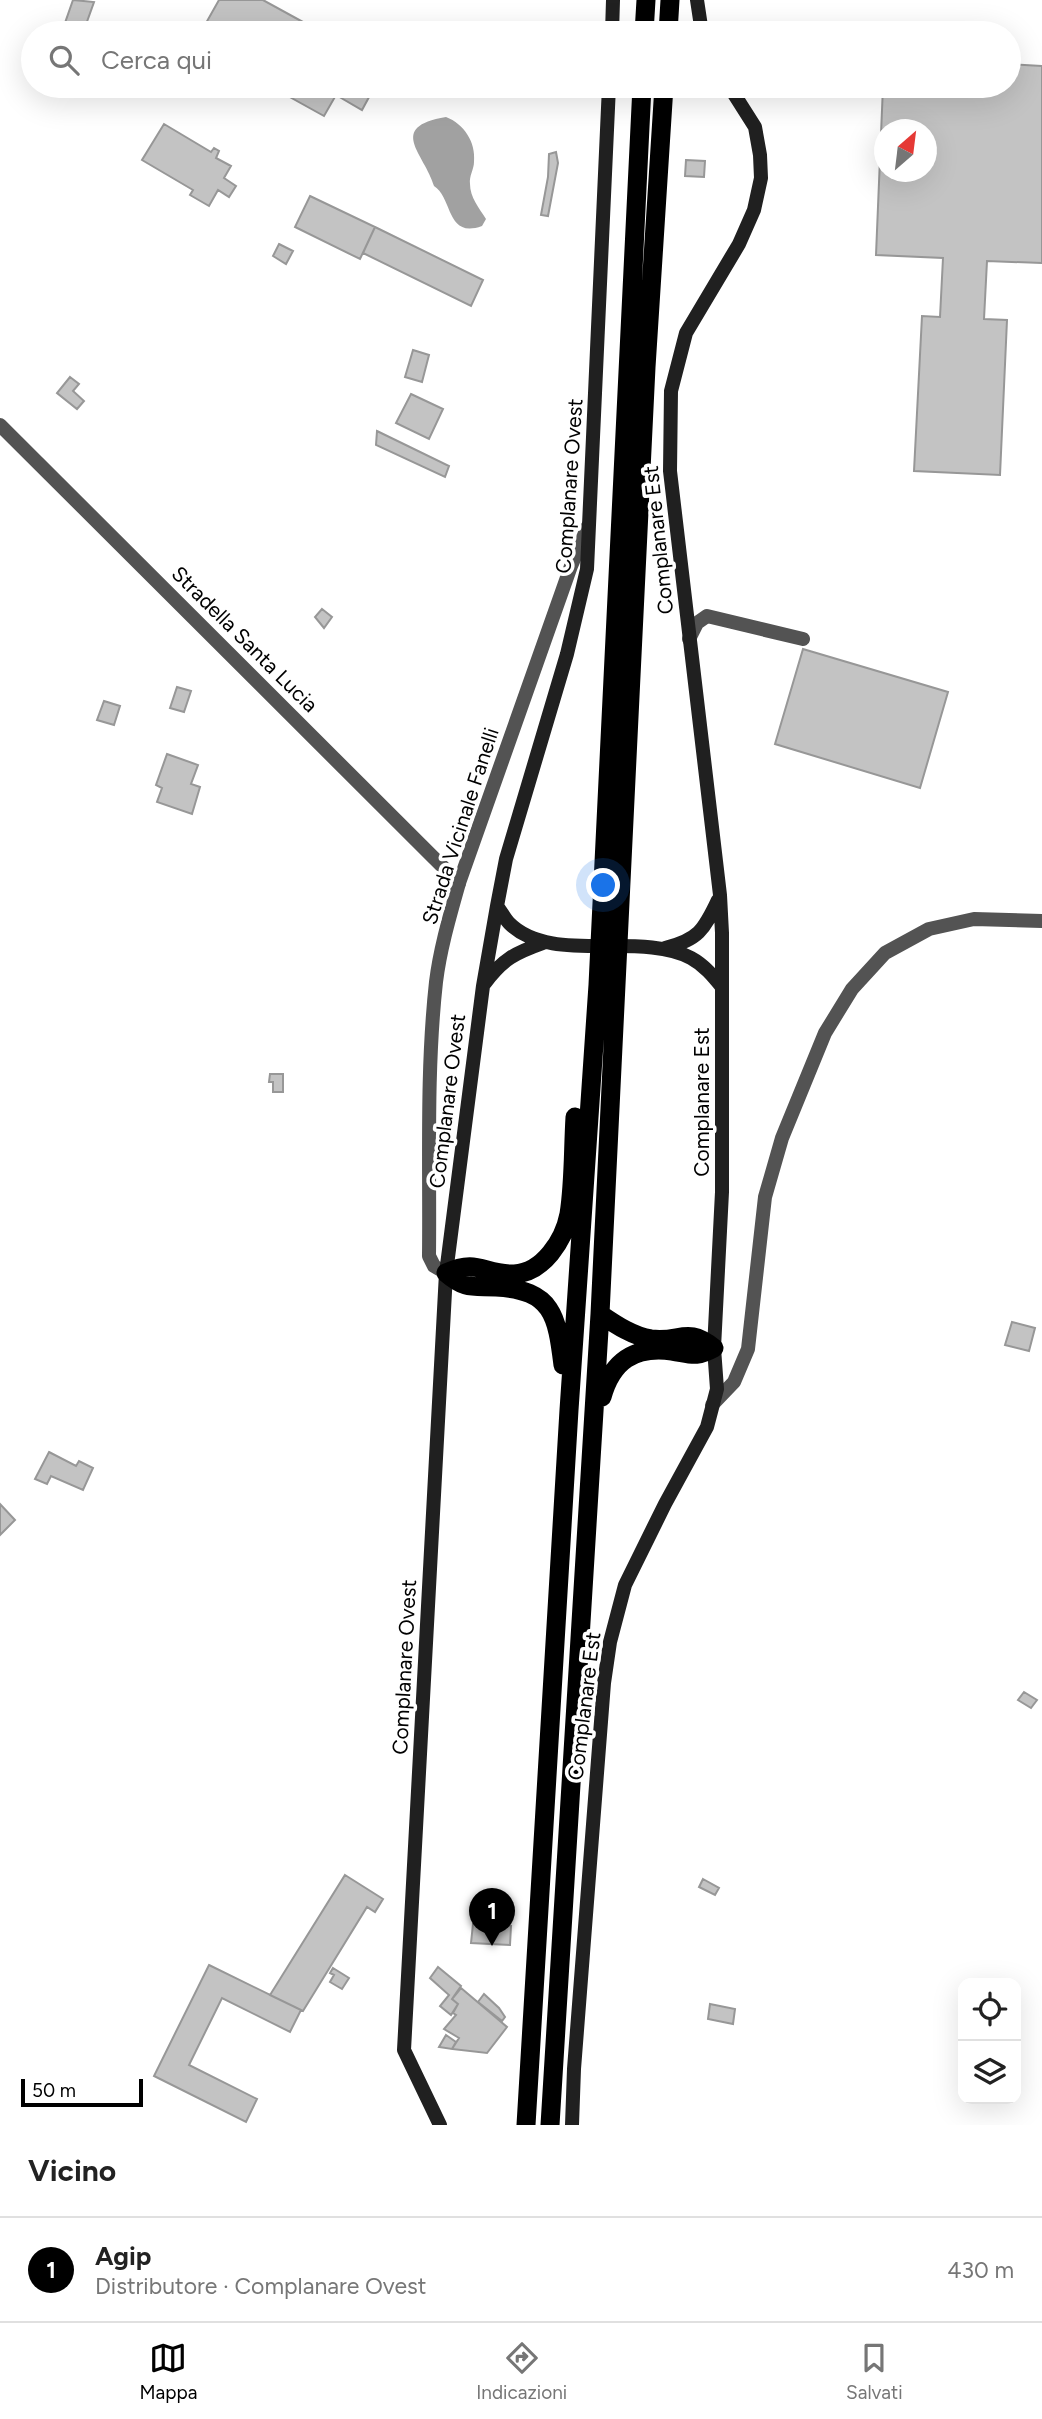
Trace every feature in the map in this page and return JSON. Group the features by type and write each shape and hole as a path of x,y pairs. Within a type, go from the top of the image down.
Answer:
{"highway":[{"path":"645,21 646,0"},
{"path":"669,21 670,0"},
{"path":"526,2125 569,1410 598,985 641,98"},
{"path":"550,2125 600,1314 646,367 663,98"},
{"path":"569,1410 558,1327 546,1305 522,1289 472,1288 459,1284 446,1273 462,1266 516,1274 531,1270 544,1260 563,1233 569,1215 579,1076 598,985"},
{"path":"592,1431 607,1377 623,1360 649,1350 701,1355 714,1348 700,1338 690,1336 649,1339 622,1329 600,1314"}],"main road":[{"path":"612,21 613,0"},
{"path":"697,0 700,21"},
{"name":"Complanare Ovest","path":"440,2125 404,2050 446,1273 483,986 506,859 567,654 587,569 609,98"},
{"name":"Complanare Est","path":"572,2125 604,1683 610,1642 625,1585 707,1427 717,1389 714,1348 722,1192 720,895 670,471 671,391 686,333 738,244 754,209 761,178 755,127 737,98"},
{"path":"663,949 696,937 707,925 720,895"},
{"path":"497,906 509,923 523,934 542,943 663,949 690,957 705,968 722,987"},
{"path":"483,986 499,964 517,952 542,943"}],"street":[{"name":"Stradella Santa Lucia","path":"0,425 459,883"},
{"name":"Strada Vicinale Fanelli","path":"446,1273 434,1266 429,1256 430,1074 436,981 459,883 571,566 590,522"},
{"path":"689,639 696,623 707,617 803,639"},
{"path":"712,1405 734,1382 748,1349 765,1197 782,1138 825,1033 852,989 885,953 929,929 974,919 1042,921"}],"shaded area":[{"path":"446,117 458,124 471,141 474,162 470,189 486,219 482,226 470,229 456,222 434,186 414,143 413,135 418,128"}],"building":[{"path":"73,0 94,2 87,21 66,21"},
{"path":"219,0 263,0 301,21 207,21"},
{"path":"1021,65 1042,66 1042,263 987,261 984,319 1007,320 1000,475 914,471 922,316 940,317 943,258 876,255 879,182 937,182 937,119 882,119 883,98 1021,98"},
{"path":"292,98 334,98 324,116"},
{"path":"341,98 368,98 362,110"},
{"path":"164,124 211,152 214,148 219,151 216,158 231,166 224,178 236,186 229,197 218,190 209,206 190,195 193,190 142,160"},
{"path":"556,152 558,163 548,216 541,215 549,154"},
{"path":"686,160 705,161 704,177 685,176"},
{"path":"310,196 375,227 360,259 295,227"},
{"path":"375,227 483,280 471,306 363,253"},
{"path":"279,244 293,251 286,264 273,256"},
{"path":"413,350 429,355 422,382 405,377"},
{"path":"70,377 79,384 73,391 84,401 77,409 57,393"},
{"path":"411,394 443,409 429,439 396,423"},
{"path":"377,431 449,466 445,477 376,445"},
{"path":"322,609 332,617 324,628 315,617"},
{"path":"803,649 948,692 920,788 775,744"},
{"path":"177,687 191,691 184,712 170,708"},
{"path":"104,701 120,706 114,725 97,720"},
{"path":"167,754 198,765 191,784 200,787 192,814 157,802 162,788 156,785"},
{"path":"270,1074 283,1074 283,1092 273,1092 273,1082 269,1082"},
{"path":"1012,1322 1035,1328 1029,1351 1005,1345"},
{"path":"49,1452 76,1466 79,1461 93,1468 83,1490 51,1476 47,1484 35,1479"},
{"path":"0,1504 15,1520 0,1535"},
{"path":"1024,1692 1037,1700 1031,1708 1018,1700"},
{"path":"345,1875 383,1899 375,1912 367,1907 303,2011 270,1995"},
{"path":"703,1879 719,1888 715,1895 699,1887"},
{"path":"473,1924 511,1926 510,1945 471,1943"},
{"path":"209,1965 301,2010 290,2032 222,1998 189,2065 257,2099 246,2122 154,2076"},
{"path":"438,1967 461,1986 452,1999 458,2004 451,2015 440,2006 449,1995 430,1978"},
{"path":"333,1968 349,1978 342,1989 330,1982 334,1975 330,1973"},
{"path":"461,1988 507,2027 487,2053 452,2049 459,2038 444,2029 456,2015 453,2013 458,2004 452,1999"},
{"path":"484,1994 505,2017 502,2021 478,2002"},
{"path":"710,2004 735,2009 733,2024 708,2019"},
{"path":"446,2035 456,2042 452,2049 439,2047"}],"place":[{"name":"Agip","path":"492,1946"}]}
